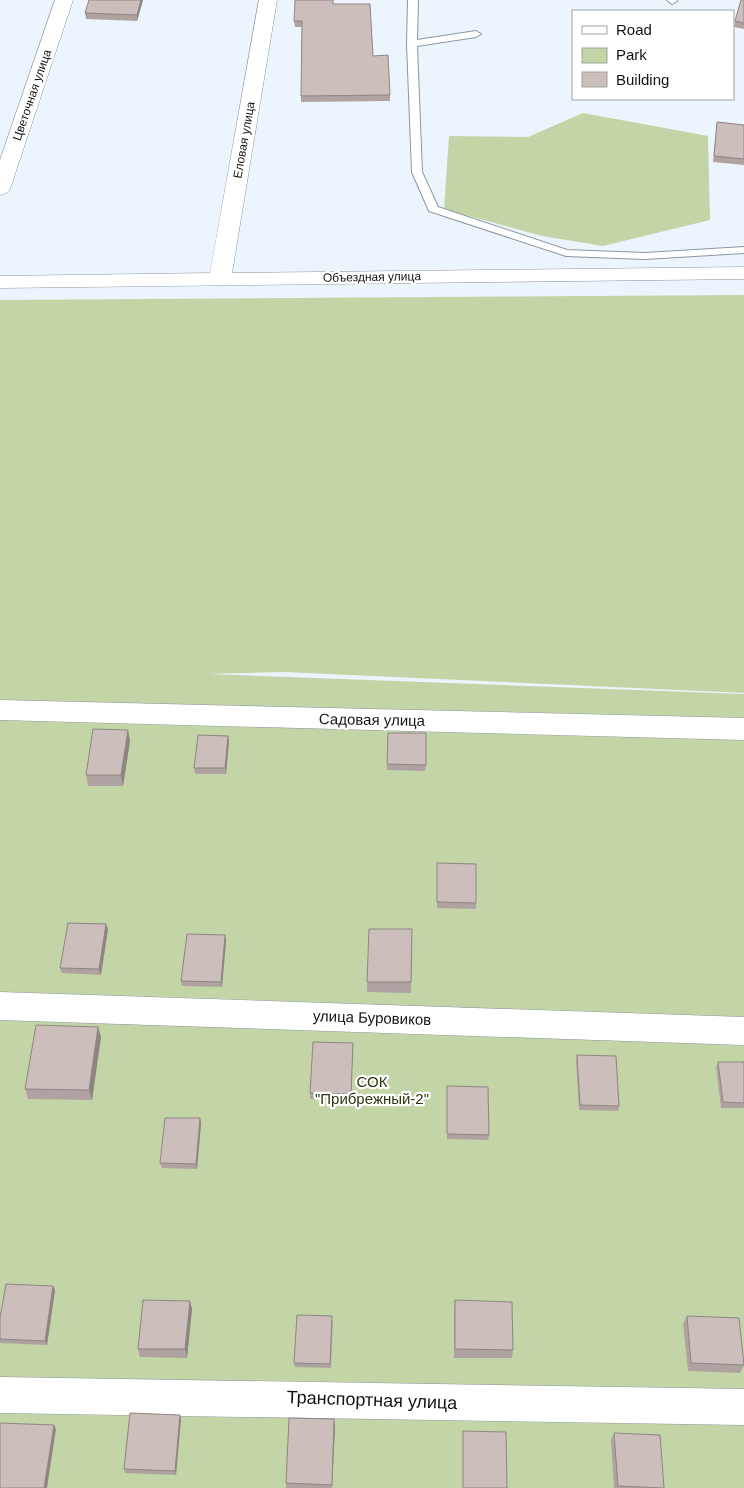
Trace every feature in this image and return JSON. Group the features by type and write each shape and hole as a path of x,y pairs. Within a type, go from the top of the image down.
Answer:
{"street":[{"name":"Цветочная улица","path":"0,189 64,0"},
{"name":"Еловая улица","path":"220,279 268,0"},
{"name":"Объездная улица","path":"0,282 744,273"},
{"name":"Садовая улица","path":"0,710 744,730"},
{"name":"улица Буровиков","path":"0,1006 744,1030"},
{"name":"Транспортная улица","path":"0,1395 210,1396 532,1405 744,1407"}],"lane":[{"path":"413,0 412,44 417,172 433,209 566,253 645,256 744,250"},
{"path":"412,44 476,34"}],"green space":[{"path":"583,113 708,136 710,220 603,246 542,236 444,209 449,136 528,137"},
{"name":"СОК \"Прибрежный-2\"","path":"744,295 744,693 284,672 209,674 744,694 744,1488 0,1488 0,300"}],"building":[{"path":"89,0 141,0 137,15 85,13"},
{"path":"295,0 333,0 333,4 370,4 373,56 388,55 390,95 301,96 302,21 294,21"},
{"path":"741,0 744,0 744,23 735,21"},
{"path":"717,122 744,125 744,159 714,156"},
{"path":"93,729 128,730 121,775 86,775"},
{"path":"388,733 426,733 426,765 387,764"},
{"path":"198,735 228,736 225,768 194,768"},
{"path":"437,863 476,864 476,903 437,902"},
{"path":"68,923 106,924 99,969 60,968"},
{"path":"369,929 412,929 411,982 367,982"},
{"path":"187,934 225,935 221,982 181,981"},
{"path":"36,1025 98,1027 89,1090 25,1089"},
{"path":"313,1042 353,1043 351,1094 310,1093"},
{"path":"577,1055 616,1056 619,1106 580,1105"},
{"path":"718,1062 744,1062 744,1103 723,1102"},
{"path":"447,1086 488,1087 489,1135 447,1134"},
{"path":"165,1118 200,1118 196,1164 160,1163"},
{"path":"6,1284 53,1286 45,1341 0,1339 0,1318"},
{"path":"143,1300 190,1301 185,1349 138,1349"},
{"path":"455,1300 512,1302 513,1350 455,1349"},
{"path":"297,1315 332,1316 330,1364 294,1363"},
{"path":"687,1316 739,1318 744,1365 691,1363"},
{"path":"130,1413 180,1415 175,1471 124,1469"},
{"path":"289,1418 334,1419 332,1485 286,1483"},
{"path":"0,1423 54,1425 44,1488 0,1488"},
{"path":"463,1431 506,1432 507,1488 463,1488"},
{"path":"614,1433 660,1435 664,1488 618,1486"}]}
